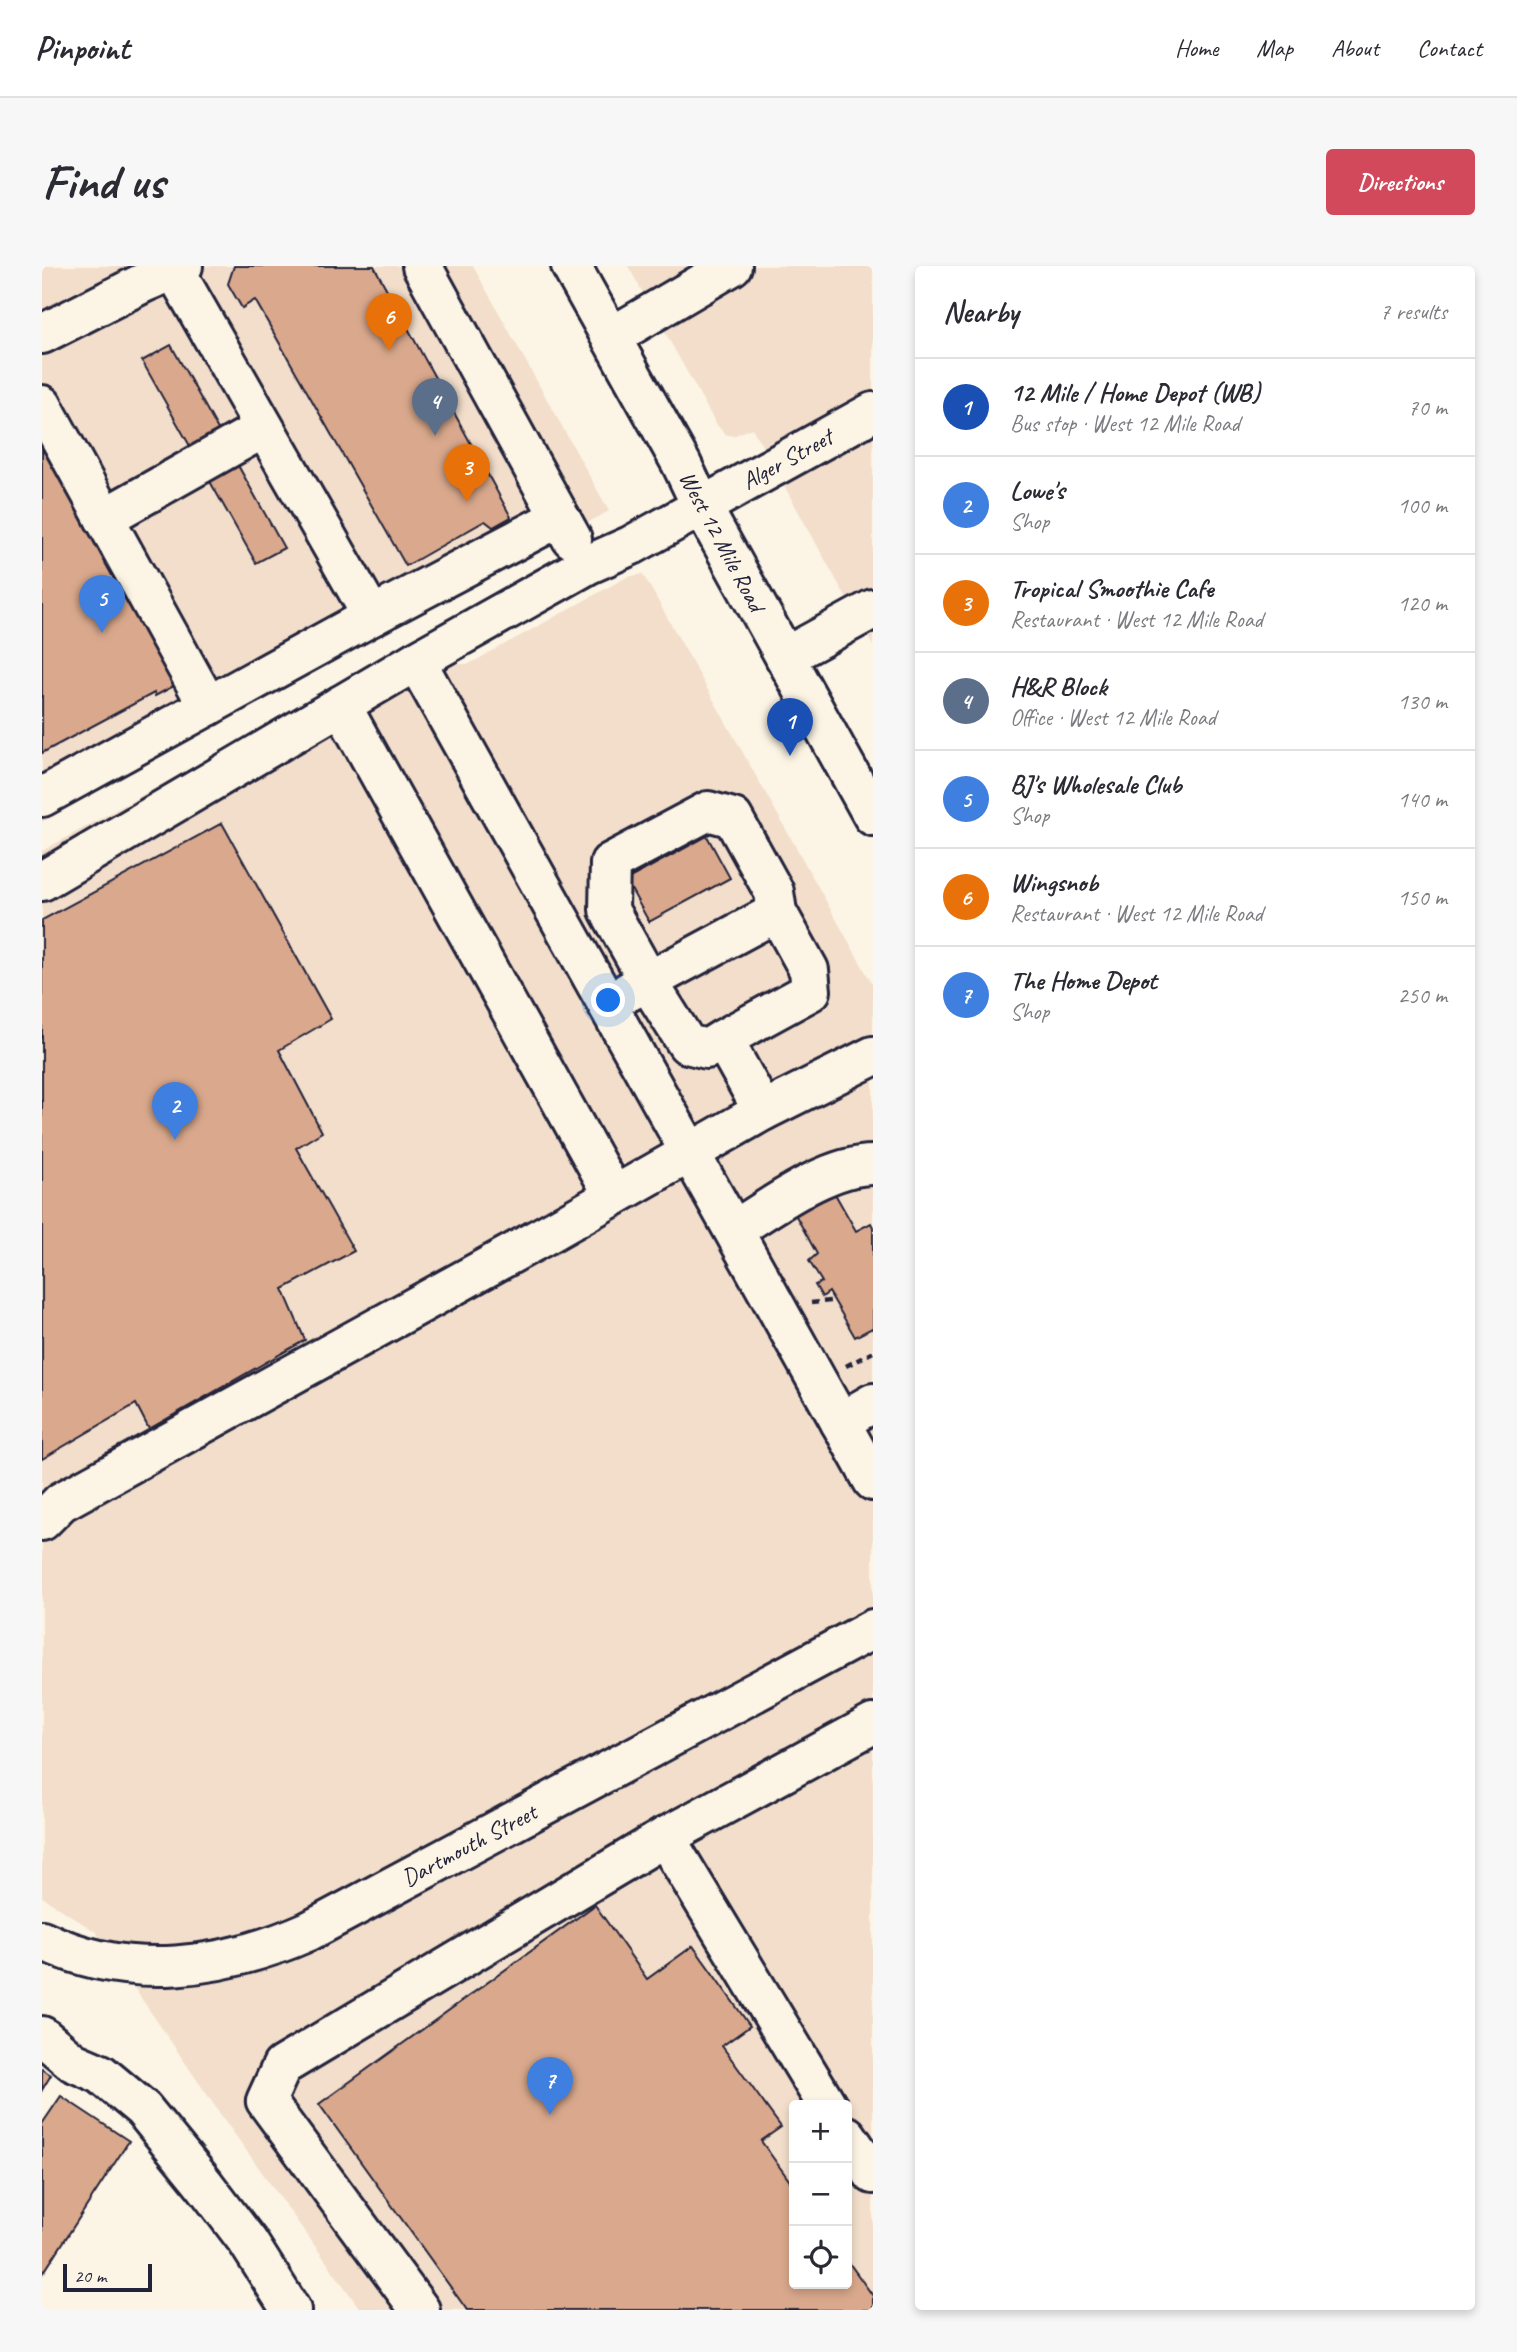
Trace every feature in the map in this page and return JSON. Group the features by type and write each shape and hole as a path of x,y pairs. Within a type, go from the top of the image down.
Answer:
{"street":[{"path":"422,266 587,565"},
{"name":"West 12 Mile Road","path":"571,266 785,657 871,807"},
{"path":"611,337 682,278 732,266"},
{"path":"42,334 143,283 179,269 264,428 372,616"},
{"path":"42,405 208,706"},
{"name":"Alger Street","path":"42,881 416,661 587,565 632,545 873,412"},
{"path":"104,518 264,428"},
{"path":"42,797 372,616 560,517"},
{"path":"785,657 873,609"},
{"path":"416,661 873,1481"},
{"path":"341,705 614,1196"},
{"path":"708,811 733,818 774,892 777,912 809,970 811,991 707,1049 687,1044 610,910 610,863 708,811"},
{"path":"607,1004 777,912"},
{"path":"723,1039 763,1111"},
{"path":"42,1521 61,1502 763,1111 873,1056"},
{"path":"734,1230 828,1176 856,1165 873,1165"},
{"path":"840,1422 873,1403"},
{"name":"Dartmouth Street","path":"42,1940 89,1957 124,1964 162,1966 222,1961 284,1942 873,1629"},
{"path":"420,2310 266,2101 282,2066 665,1837 873,1724"},
{"path":"665,1837 824,2100"},
{"path":"42,2036 73,2062 101,2074 143,2109 248,2242 291,2310"},
{"path":"852,2143 873,2174"}],"path":[{"path":"840,1370 873,1352"}],"shaded area":[{"path":"42,266 473,266 609,511 42,822"},
{"path":"628,266 873,266 873,646 752,428 733,436 725,434 716,424"},
{"path":"643,574 873,985 873,2310 361,2310 223,2118 96,1932 42,1897 42,851 290,713 368,663 469,664 627,577"}],"building":[{"path":"234,266 374,266 511,517 493,527 485,521 406,566 255,300 242,308 228,284"},
{"path":"171,345 284,548 256,563 142,361"},
{"path":"42,435 187,679 155,696 154,693 42,753"},
{"path":"222,823 331,1019 279,1050 322,1132 296,1148 354,1251 283,1289 305,1340 149,1429 136,1404 42,1459 42,920"},
{"path":"707,836 730,878 649,922 626,880"},
{"path":"830,1185 856,1231 871,1223 873,1227 873,1330 872,1328 855,1337 829,1292 822,1297 815,1285 822,1282 809,1261 817,1254 791,1207"},
{"path":"595,1905 647,1979 693,1946 750,2026 722,2046 781,2127 761,2141 789,2180 789,2289 852,2289 852,2267 873,2296 873,2310 467,2310 319,2104"},
{"path":"42,2069 51,2075 42,2090"},
{"path":"61,2096 129,2141 42,2275 42,2124"}],"place":[{"name":"Wingsnob","path":"389,351"},
{"name":"H&R Block","path":"435,436"},
{"name":"Tropical Smoothie Cafe","path":"467,502"},
{"name":"BJ's Wholesale Club","path":"102,633"},
{"name":"12 Mile / Home Depot (WB)","path":"790,756"},
{"name":"Lowe's","path":"175,1140"},
{"name":"The Home Depot","path":"550,2115"}]}
